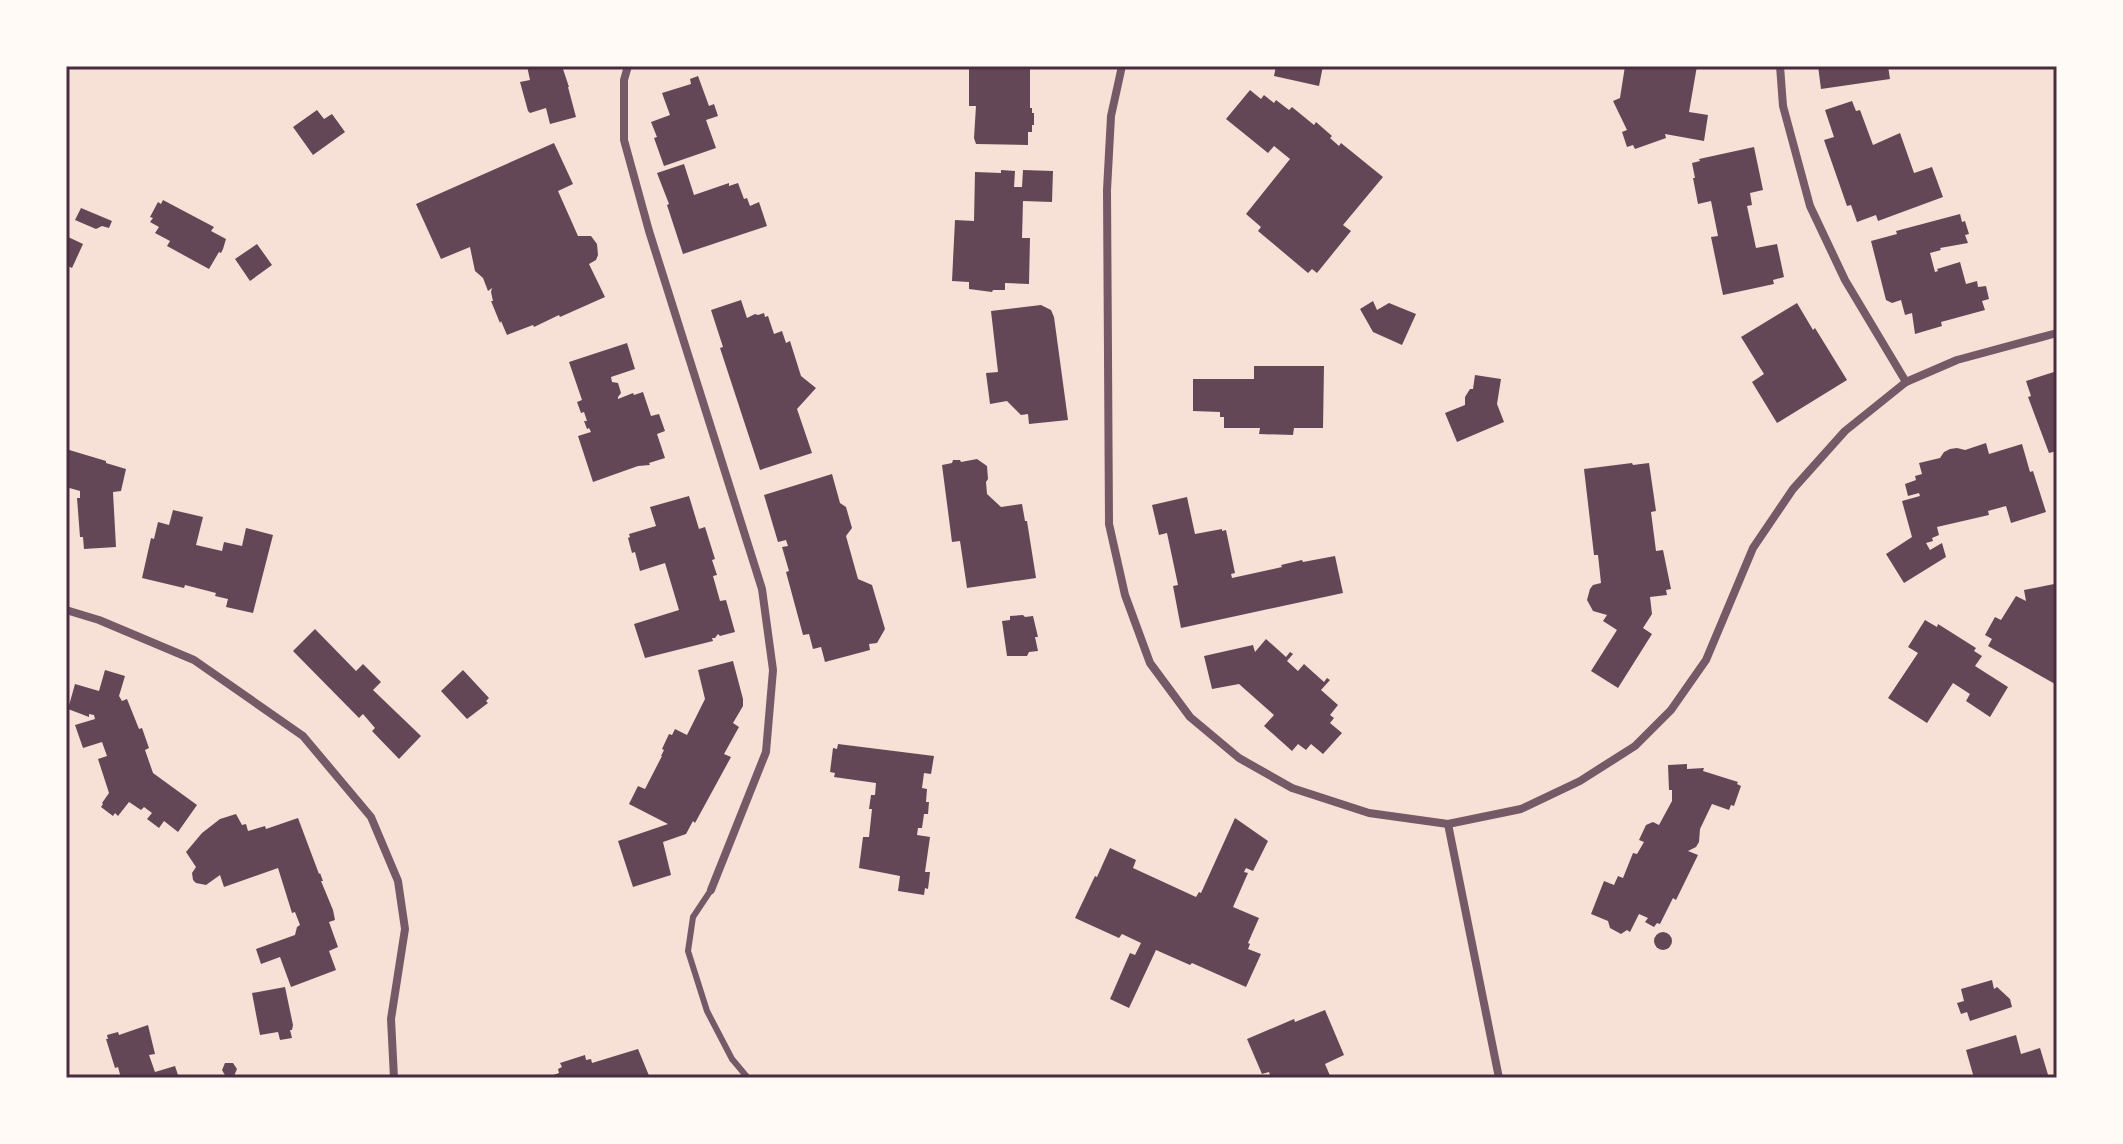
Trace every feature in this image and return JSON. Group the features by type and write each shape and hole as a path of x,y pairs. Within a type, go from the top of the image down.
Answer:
{"street":[{"path":"628,66 624,80 624,140 649,231 762,589 773,670 766,752 711,890"},
{"path":"1122,66 1111,116 1107,190 1109,524 1125,595 1150,663 1190,717 1239,758 1292,788 1369,813 1448,824 1521,809 1580,781 1635,746 1671,710 1706,660 1753,548 1793,489 1845,431 1906,382 1957,360 2057,333"},
{"path":"1780,66 1783,106 1810,206 1845,280 1906,382"},
{"path":"66,610 99,620 194,660 303,736 371,817 398,881 405,929 391,1019 394,1078"},
{"path":"1448,824 1499,1078"}],"lane":[{"path":"711,890 693,917 688,951 707,1011 732,1059 748,1078"}],"building":[{"path":"527,66 562,66 576,117 550,124 546,108 528,111 520,82 530,80"},
{"path":"969,66 1030,66 1030,108 1034,113 1034,125 1032,132 1028,132 1028,145 976,144 976,106 969,106"},
{"path":"1276,66 1323,66 1319,86 1274,76"},
{"path":"1625,66 1697,66 1689,112 1708,115 1704,141 1665,134 1666,138 1635,149 1633,145 1627,147 1622,132 1627,130 1613,101 1620,98"},
{"path":"1818,66 1888,66 1890,79 1821,89"},
{"path":"698,76 709,106 714,104 718,116 706,120 716,148 664,166 651,122 670,115 662,93 691,84 690,79"},
{"path":"1250,90 1261,99 1264,95 1289,110 1292,107 1314,125 1316,122 1339,146 1341,143 1383,177 1343,225 1351,231 1317,273 1312,269 1308,273 1258,231 1261,227 1246,214 1290,159 1274,146 1268,153 1226,119"},
{"path":"1852,101 1856,111 1860,110 1873,145 1900,133 1914,173 1932,167 1943,197 1878,221 1876,215 1857,222 1851,205 1847,206 1824,140 1834,137 1825,110"},
{"path":"317,110 324,119 332,114 345,132 313,155 293,127"},
{"path":"554,143 573,184 558,191 578,236 591,236 597,244 596,260 589,264 605,297 507,335 491,301 492,288 488,291 483,278 475,271 470,247 441,259 416,204"},
{"path":"1754,147 1763,190 1750,193 1752,205 1747,206 1756,248 1777,244 1784,277 1773,280 1774,284 1723,295 1711,237 1718,236 1711,201 1698,204 1692,163"},
{"path":"684,164 694,195 738,183 750,206 759,202 767,226 683,254 657,173"},
{"path":"1001,170 1015,171 1014,187 1022,187 1023,170 1053,171 1052,202 1023,201 1022,238 1030,238 1029,284 1005,283 1005,290 992,292 969,289 969,282 952,281 955,220 974,221 975,172 1001,173"},
{"path":"163,200 214,227 211,231 226,239 221,253 209,269 167,246 170,241 155,233 159,227 150,222 153,218 150,217 158,202 161,204"},
{"path":"81,208 112,221 109,228 102,226 96,229 75,220"},
{"path":"1960,214 1969,234 1965,235 1968,243 1930,253 1935,272 1960,262 1966,284 1977,281 1978,287 1986,286 1989,299 1982,301 1985,310 1941,322 1942,326 1915,334 1912,313 1905,315 1901,300 1892,303 1886,300 1871,241"},
{"path":"66,236 83,244 72,268 66,265"},
{"path":"257,244 272,265 250,281 235,259"},
{"path":"741,300 747,318 764,313 774,334 782,331 786,343 790,341 801,376 816,388 797,409 812,453 760,470 720,348 723,347 711,310"},
{"path":"1373,301 1377,310 1389,303 1416,314 1402,345 1373,332 1360,309"},
{"path":"1797,303 1847,380 1777,423 1752,382 1764,374 1741,337"},
{"path":"1041,305 1051,310 1054,317 1068,420 1029,424 1028,414 1021,415 1007,401 990,404 986,373 998,372 991,311"},
{"path":"627,343 635,369 611,377 612,382 618,383 621,393 618,399 643,392 651,416 659,414 665,431 657,434 665,458 593,482 578,436 591,432 577,402 582,400 569,362"},
{"path":"1254,366 1324,366 1323,428 1294,428 1293,435 1259,434 1260,428 1224,428 1224,417 1220,417 1220,412 1193,411 1193,379 1254,379"},
{"path":"2057,371 2057,451 2049,453 2028,397 2031,396 2026,381"},
{"path":"1475,375 1501,379 1497,404 1504,422 1457,442 1445,413 1465,405 1465,397 1473,389"},
{"path":"1986,443 1989,454 2022,444 2046,512 2011,523 2006,506 1988,511 1989,515 1937,527 1939,535 1926,543 1930,550 1942,543 1946,557 1904,583 1886,554 1912,537 1902,501 1920,496 1919,493 1908,496 1905,484 1922,474 1919,463 1940,458 1950,449 1965,450"},
{"path":"66,449 126,469 121,491 113,492 116,547 84,549 77,498 80,498 80,491 66,487"},
{"path":"977,459 987,466 987,494 1001,507 1022,504 1036,578 967,588 960,541 952,542 942,465 953,460"},
{"path":"1649,463 1656,511 1651,512 1656,551 1663,550 1671,589 1666,590 1667,595 1650,597 1652,614 1643,628 1652,634 1618,688 1591,671 1617,630 1603,621 1607,615 1593,611 1587,600 1593,585 1601,583 1598,555 1594,555 1584,469"},
{"path":"832,474 840,503 846,507 852,528 846,536 858,579 872,585 885,629 877,643 869,644 870,650 825,662 821,647 813,649 809,634 803,635 786,572 789,571 782,547 788,546 786,540 778,542 764,495"},
{"path":"689,496 699,529 705,527 715,559 712,560 717,575 713,576 720,601 726,600 735,632 718,634 712,638 713,641 645,658 634,624 679,610 665,563 640,571 635,552 632,553 629,534 656,526 650,507"},
{"path":"1187,497 1195,534 1226,530 1235,573 1231,574 1232,578 1302,560 1335,556 1343,593 1181,628 1173,586 1178,585 1167,533 1159,535 1152,505"},
{"path":"173,510 203,517 196,545 222,551 224,542 242,546 246,528 273,535 253,613 226,607 228,599 215,596 216,593 142,578 158,522 169,525"},
{"path":"2054,584 2057,597 2055,684 1988,646 1992,639 1985,635 1995,617 2001,620 2016,596 2026,601 2024,590"},
{"path":"1010,616 1033,616 1038,651 1029,652 1027,656 1007,656 1002,621 1010,620"},
{"path":"1925,620 1937,627 1938,624 1976,648 1974,651 1982,656 1975,666 2008,687 1990,717 1966,701 1970,694 1953,683 1927,723 1888,698 1918,653 1908,647"},
{"path":"315,629 356,671 363,664 381,682 373,690 421,736 399,759 372,731 375,728 363,714 359,718 293,651"},
{"path":"1266,639 1286,657 1290,652 1293,654 1287,661 1298,671 1304,664 1324,682 1327,678 1330,680 1321,690 1338,705 1330,715 1334,718 1330,723 1342,733 1323,754 1311,744 1306,750 1298,744 1292,751 1264,726 1274,715 1239,684 1212,689 1204,656 1253,645 1255,652"},
{"path":"733,661 743,706 733,723 739,727 724,754 731,757 695,823 693,821 686,834 663,842 671,875 633,887 618,841 668,824 629,804 638,786 645,789 669,734 672,735 675,729 687,735 705,699 698,670"},
{"path":"105,670 125,676 119,696 122,701 127,699 139,729 142,728 153,773 197,805 178,832 164,821 159,828 147,819 152,813 129,802 118,816 101,807 109,793 98,759 107,756 102,742 83,748 75,725 95,719 94,715 89,714 89,717 68,709 75,684 99,691"},
{"path":"463,670 489,698 488,703 467,719 441,691"},
{"path":"838,744 934,756 931,774 924,773 922,788 927,789 928,814 924,814 922,828 918,828 917,835 930,837 925,872 930,872 924,895 898,891 900,876 859,868 863,837 869,837 872,809 869,809 876,783 834,777 835,773 830,772 833,748 837,749"},
{"path":"1687,764 1687,769 1704,768 1703,771 1738,782 1741,786 1734,806 1731,805 1729,810 1712,804 1700,829 1699,842 1688,851 1698,855 1676,900 1673,898 1660,924 1654,927 1645,922 1648,918 1639,914 1630,932 1627,930 1621,934 1610,928 1608,921 1591,914 1604,881 1614,885 1618,876 1623,878 1633,853 1637,854 1644,842 1639,840 1646,825 1653,822 1659,825 1672,801 1668,765"},
{"path":"236,814 242,825 246,824 248,831 265,826 266,829 298,818 333,910 335,920 329,922 338,947 329,951 336,970 291,987 280,957 261,964 256,949 295,935 300,925 295,912 292,913 278,868 224,887 220,875 206,885 193,880 192,873 196,867 186,852 202,833 220,819"},
{"path":"1235,818 1268,841 1253,871 1246,868 1244,872 1248,873 1233,907 1259,918 1248,949 1261,954 1246,987 1156,950 1129,1008 1110,999 1130,953 1135,955 1141,943 1122,934 1119,938 1075,918 1110,848 1136,860 1133,868 1196,897 1201,893"},
{"path":"1659,932 1667,932 1672,941 1670,948 1659,950 1654,945 1654,937"},
{"path":"1992,980 1994,989 1997,987 2010,999 2012,1007 1970,1021 1967,1012 1961,1014 1957,1003 1964,1001 1961,989"},
{"path":"285,987 293,1025 290,1030 292,1038 280,1040 278,1032 260,1035 252,993"},
{"path":"1325,1010 1344,1055 1325,1064 1331,1078 1271,1078 1269,1072 1262,1074 1247,1039"},
{"path":"148,1025 155,1054 149,1055 155,1072 175,1066 179,1078 121,1078 118,1067 115,1068 107,1035 118,1032 119,1035"},
{"path":"2016,1035 2021,1054 2040,1048 2049,1078 1974,1078 1966,1050"},
{"path":"638,1049 650,1078 545,1078 559,1073 560,1063 585,1055 586,1060 591,1059 592,1063"},
{"path":"225,1063 233,1063 237,1069 234,1076 226,1077 222,1070"}]}
